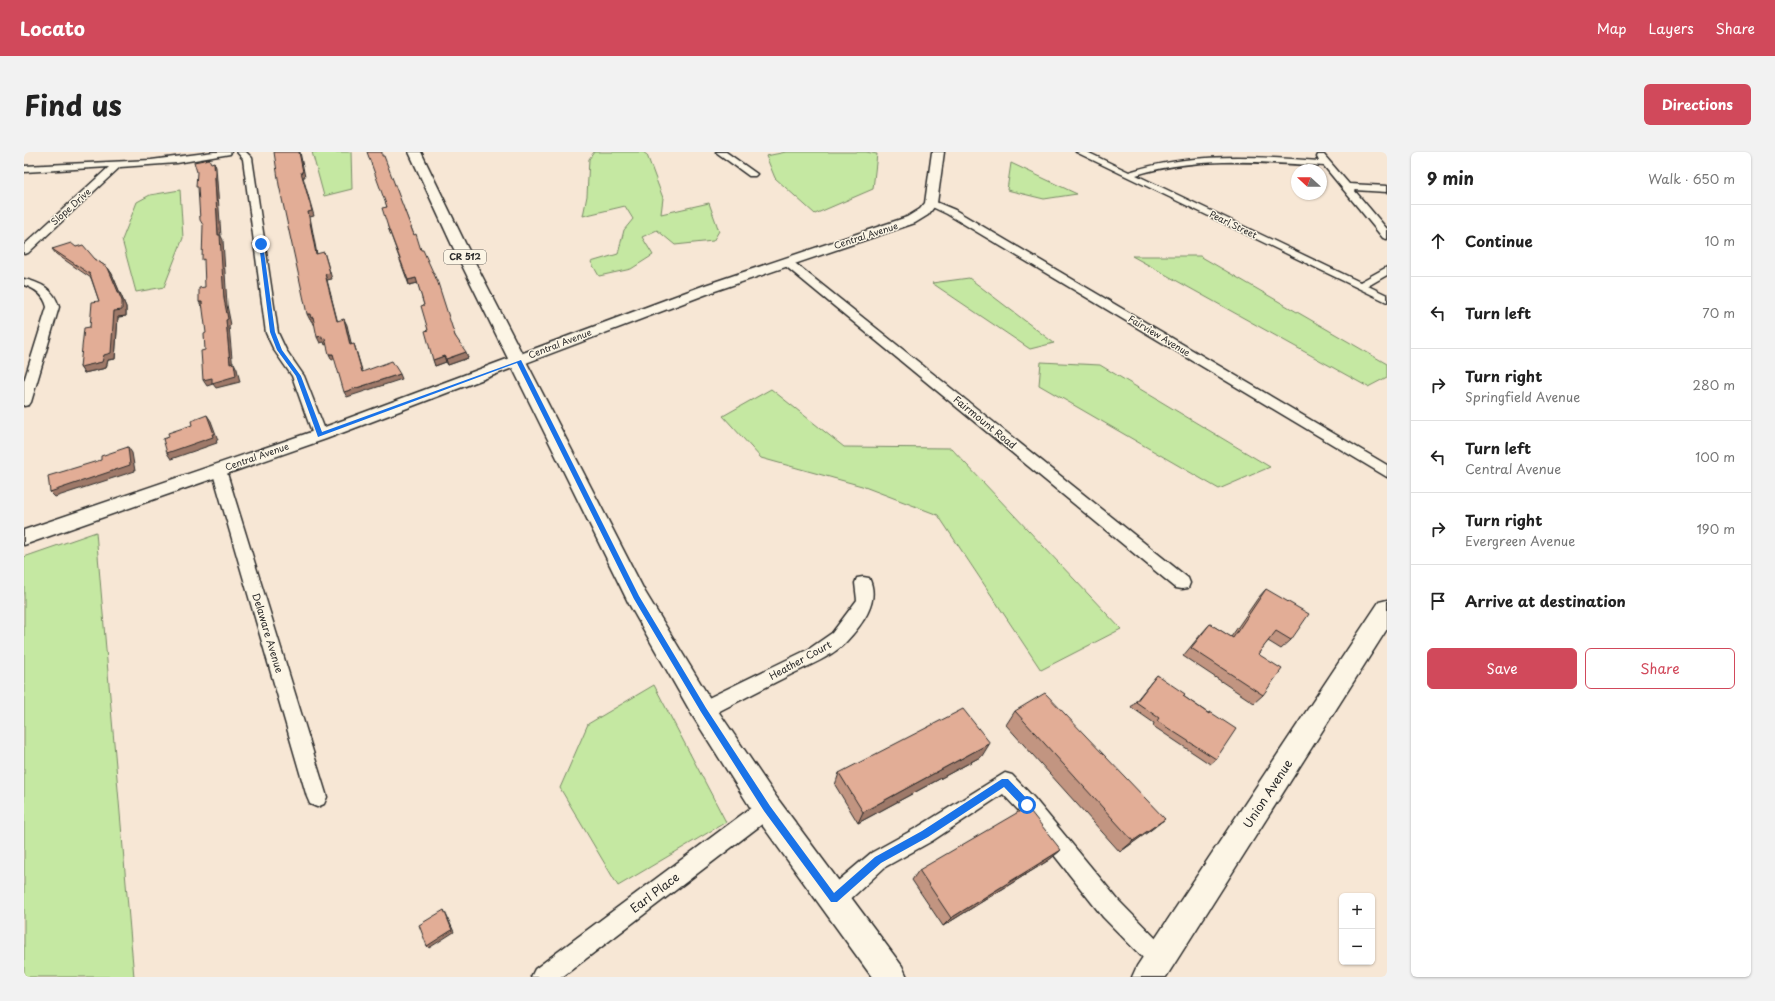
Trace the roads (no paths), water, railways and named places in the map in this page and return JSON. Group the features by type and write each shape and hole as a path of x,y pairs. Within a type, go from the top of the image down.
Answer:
{"main road":[{"name":"CR 512","path":"415,152 458,243 519,361 637,598 703,710 767,808 891,977"},
{"name":"Union Avenue","path":"1154,968 1387,609"}],"street":[{"path":"24,169 62,166 177,162 227,152"},
{"path":"241,152 247,158 272,332 280,350 298,376 320,435"},
{"path":"720,152 752,174"},
{"path":"930,203 938,152"},
{"name":"Pearl Street","path":"1080,152 1387,299"},
{"path":"1315,152 1328,164 1387,236"},
{"path":"62,166 71,157"},
{"path":"1128,175 1154,163 1197,157 1231,157 1328,164"},
{"name":"Slope Drive","path":"24,250 118,164"},
{"path":"1347,187 1387,189"},
{"name":"Central Avenue","path":"24,538 320,435 710,288 911,220 924,212 930,203"},
{"name":"Fairview Avenue","path":"930,203 951,212 1387,472"},
{"name":"Fairmount Road","path":"788,262 1182,583"},
{"path":"1360,286 1387,270"},
{"path":"24,282 42,288 51,299 53,307 24,402"},
{"name":"Delaware Avenue","path":"219,470 317,797"},
{"name":"Heather Court","path":"703,710 802,661 838,638 856,616 865,601 863,583"},
{"path":"834,899 878,860 925,834 1005,782 1027,805 1111,909 1154,968"},
{"name":"Earl Place","path":"543,977 767,808"}]}
